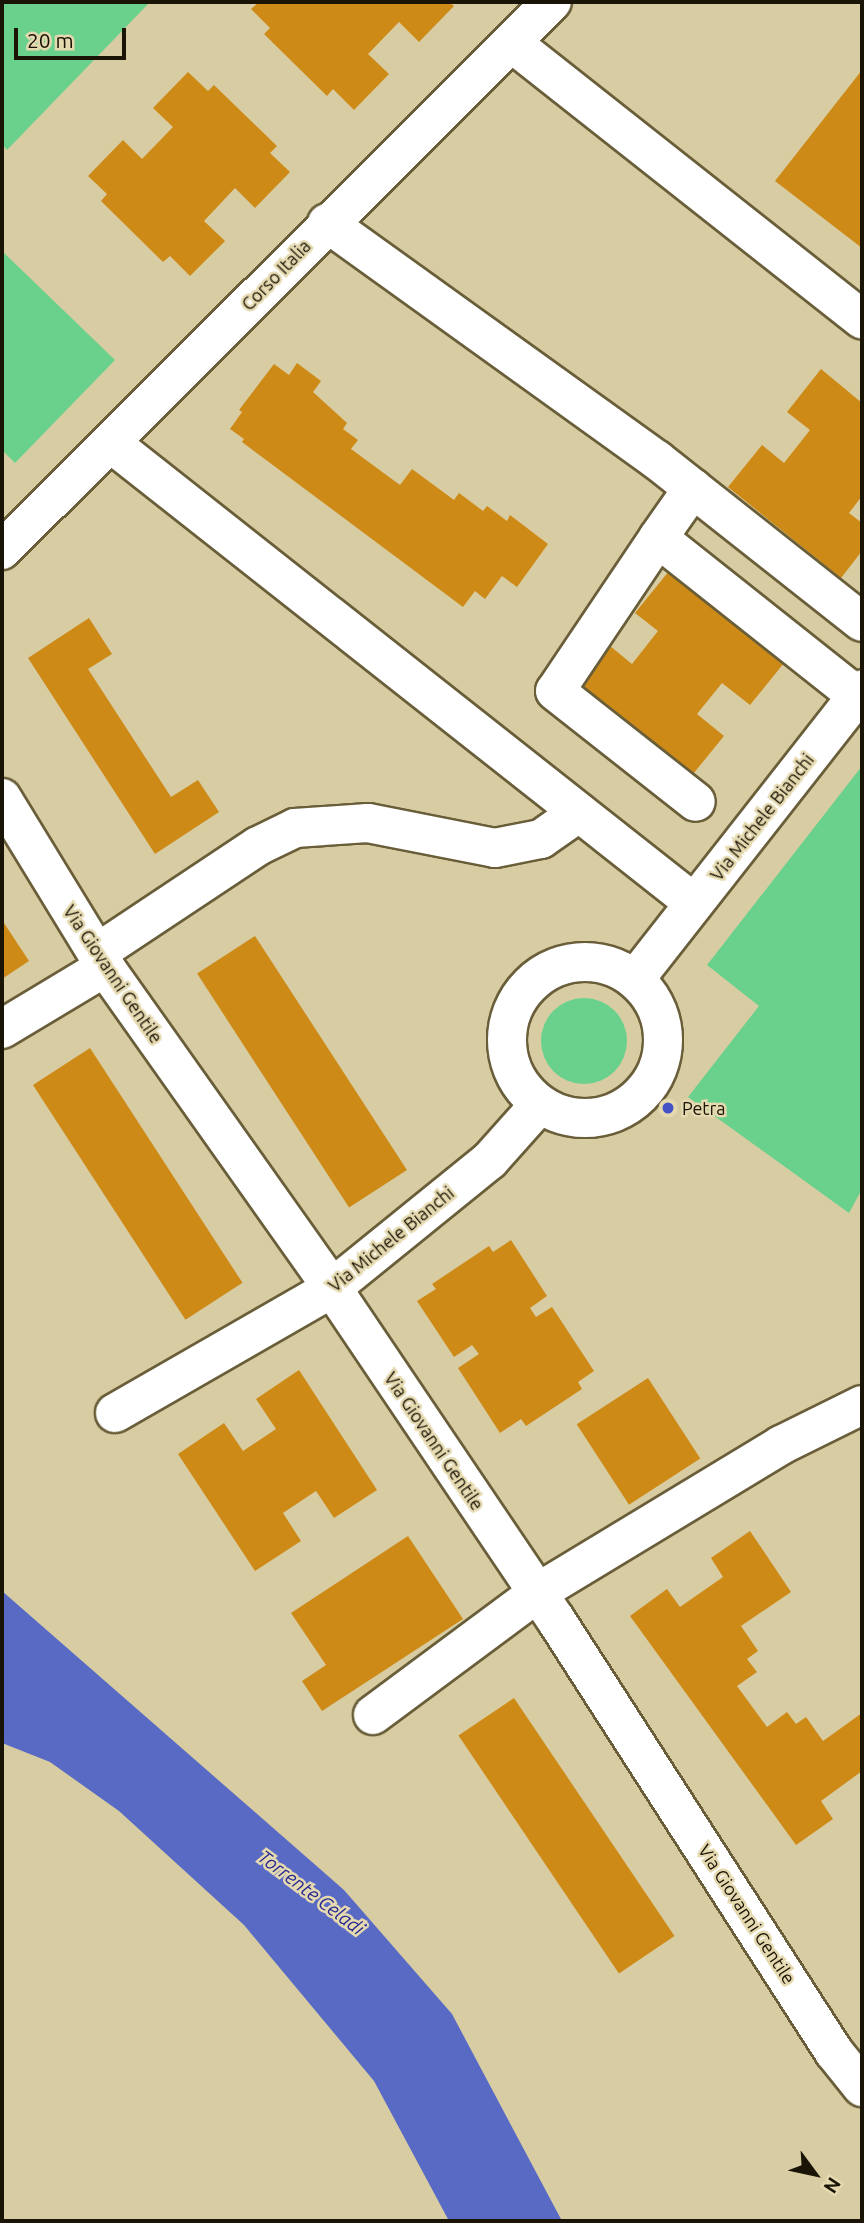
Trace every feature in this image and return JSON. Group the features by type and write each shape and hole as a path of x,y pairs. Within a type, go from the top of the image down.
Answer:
{"street":[{"name":"Corso Italia","path":"2,550 111,444 327,223 552,2"},
{"path":"512,43 862,319"},
{"path":"327,223 693,488 862,622"},
{"path":"111,444 694,903"},
{"path":"693,488 555,691 696,802"},
{"path":"658,538 859,693"},
{"name":"Via Michele Bianchi","path":"635,979 859,693"},
{"name":"Via Giovanni Gentile","path":"2,798 101,960 332,1288 537,1593 834,2052 862,2087"},
{"path":"2,1029 258,846 295,828 368,823 495,848 541,839 578,813"},
{"path":"589,961 614,966 635,979 653,999 663,1024 664,1051 655,1077 639,1098 616,1113 590,1119 563,1116 539,1105 521,1087 510,1064 506,1039 511,1014 523,992 541,975 564,964 589,961"},
{"name":"Via Michele Bianchi","path":"115,1413 332,1288 489,1160 539,1105"},
{"path":"373,1715 537,1593 781,1445 862,1405"}],"green space":[{"path":"2,2 150,2 7,150 2,144"},
{"path":"2,251 115,360 15,463 2,450"},
{"path":"862,766 862,1189 849,1213 688,1097 759,1006 707,965"},
{"path":"584,998 608,1005 620,1017 627,1041 620,1065 608,1077 584,1084 560,1077 548,1065 541,1041 548,1017 560,1005"}],"water":[{"name":"Torrente Celadi","path":"2,1591 344,1890 452,2014 562,2221 449,2221 374,2081 244,1925 119,1811 50,1762 2,1743"}],"building":[{"path":"259,2 449,2 454,6 419,42 399,22 368,54 389,74 354,110 333,89 327,96 264,34 270,28 251,9"},
{"path":"862,70 862,248 775,181"},
{"path":"188,72 208,91 214,85 277,146 270,153 290,172 255,208 235,188 204,221 225,241 190,276 170,256 163,262 101,201 107,194 88,176 123,140 142,159 173,127 153,108"},
{"path":"297,363 321,381 313,392 347,423 343,429 358,440 351,449 400,485 412,469 454,500 459,493 483,511 487,506 507,521 510,515 548,544 517,587 502,576 485,599 475,591 463,607 242,442 244,439 230,429 242,412 239,410 274,364 289,375"},
{"path":"821,369 862,403 862,496 849,513 862,523 862,551 841,578 728,487 762,445 784,463 810,430 787,412"},
{"path":"669,571 784,663 750,705 722,683 697,714 724,736 689,779 576,688 610,646 632,664 658,631 635,613"},
{"path":"89,618 112,654 88,669 171,797 198,780 219,812 155,854 28,658"},
{"path":"2,920 29,961 2,979"},
{"path":"255,936 407,1170 349,1208 197,974"},
{"path":"90,1048 242,1283 185,1320 33,1085"},
{"path":"511,1240 547,1296 530,1308 536,1317 552,1307 594,1371 578,1382 582,1389 526,1426 521,1419 500,1433 458,1368 479,1354 472,1345 454,1357 417,1301 436,1289 432,1284 489,1246 493,1252"},
{"path":"299,1370 377,1490 334,1518 316,1491 283,1513 301,1541 255,1571 178,1454 224,1423 243,1451 276,1429 256,1399"},
{"path":"648,1378 700,1459 629,1505 577,1424"},
{"path":"750,1531 791,1592 741,1626 758,1651 747,1659 757,1672 737,1686 767,1727 787,1712 796,1724 806,1717 823,1741 862,1713 862,1771 821,1801 833,1819 796,1845 630,1616 667,1589 680,1607 723,1577 711,1558"},
{"path":"408,1536 463,1619 322,1711 302,1681 326,1665 291,1613"},
{"path":"514,1698 674,1936 619,1973 458,1735"}],"place":[{"name":"Petra","path":"668,1108"}]}
